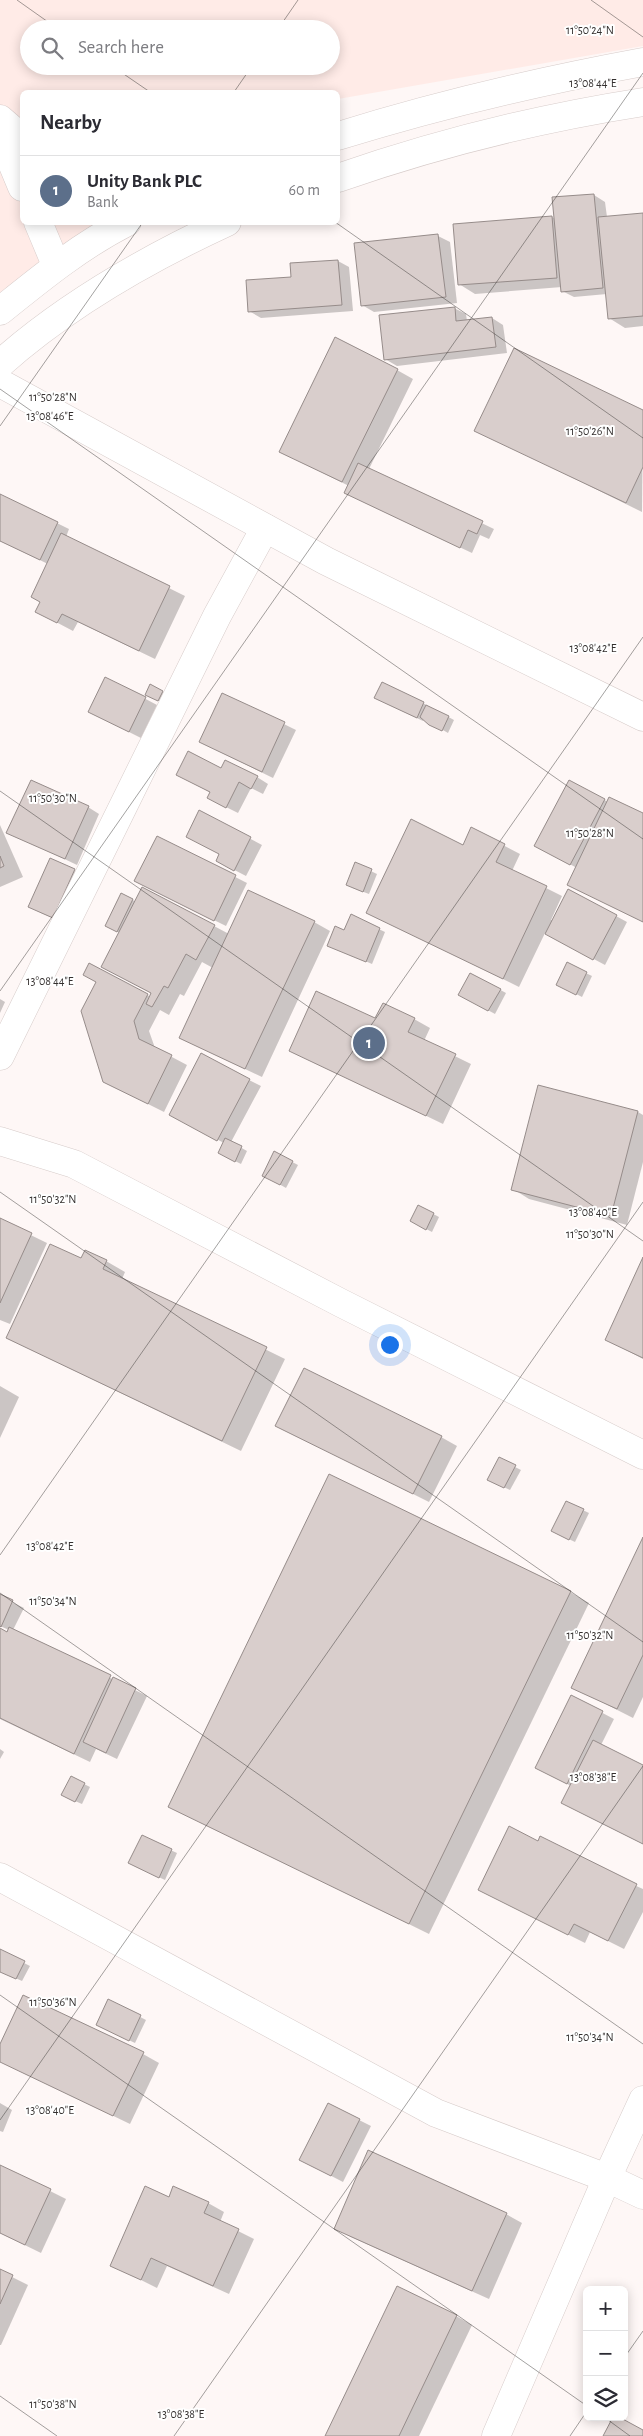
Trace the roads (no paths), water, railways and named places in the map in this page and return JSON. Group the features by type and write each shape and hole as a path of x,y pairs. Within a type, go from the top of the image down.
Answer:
{"main road":[{"path":"340,135 421,110 564,77 643,62"},
{"path":"340,177 404,155 498,132 643,102"},
{"path":"0,119 20,136"},
{"path":"0,134 20,181"},
{"path":"39,225 56,265"},
{"path":"0,311 56,265 121,225"},
{"path":"0,364 35,333 129,274 221,225"},
{"path":"0,383 326,561 643,717"},
{"path":"0,1056 217,616 265,528"},
{"path":"0,1141 74,1164 341,1303 643,1455"},
{"path":"0,1877 436,2114 607,2178 643,2195"},
{"path":"496,2436 607,2178 643,2100"}],"place":[{"name":"Unity Bank PLC","path":"369,1043"}]}
